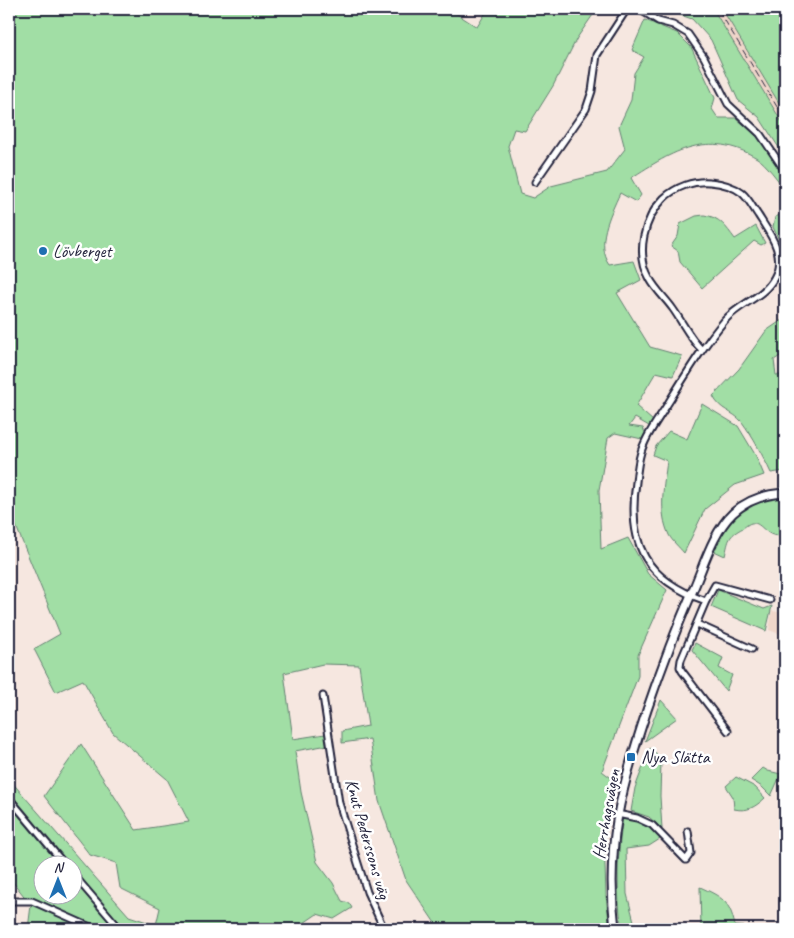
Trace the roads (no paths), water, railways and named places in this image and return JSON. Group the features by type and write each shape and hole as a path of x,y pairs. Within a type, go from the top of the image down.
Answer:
{"street":[{"path":"535,182 586,108 592,91 597,55 627,9"},
{"path":"639,9 688,34 704,57 723,97 760,134 785,171"},
{"path":"702,350 695,344 672,308 649,278 642,251 652,215 661,202 675,190 696,182 720,183 737,190 747,199 774,240 778,251 778,270 765,291 729,315 702,350 645,442 639,458 634,492 635,524 640,548 653,569 663,580 690,595 706,601"},
{"path":"778,270 785,272"},
{"name":"Herrhagsvägen","path":"615,929 611,882 612,854 622,787 670,645 716,538 733,513 758,498 785,493"},
{"path":"728,731 680,667 681,660 706,601 715,585 770,600"},
{"path":"697,624 752,649"},
{"name":"Knut Pederssons väg","path":"323,696 339,803 367,892 384,929"},
{"path":"9,798 58,856"},
{"path":"617,814 637,818 652,825 686,860 691,853 688,831"},
{"path":"82,885 120,929"},
{"path":"9,901 32,901 95,929"}],"railway":[{"path":"718,9 785,120"}],"place":[{"name":"Lövberget","path":"43,251"},
{"name":"Nya Slätta","path":"631,757"}]}
